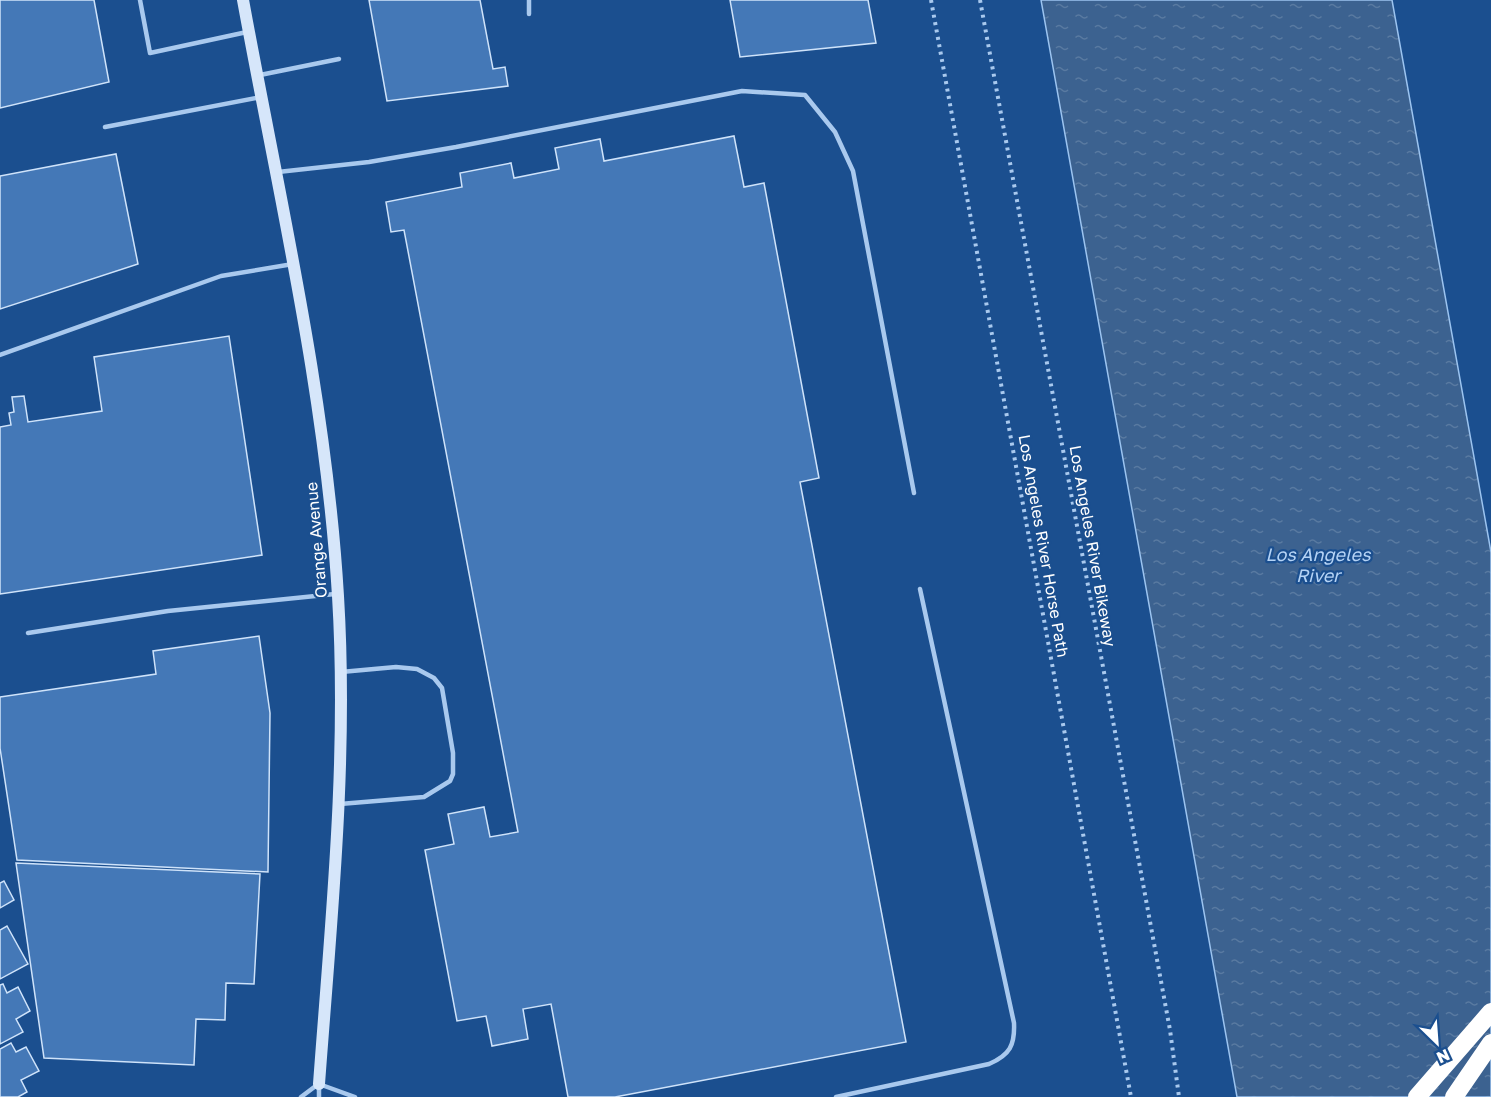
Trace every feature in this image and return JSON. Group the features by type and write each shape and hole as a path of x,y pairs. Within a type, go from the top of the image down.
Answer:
{"highway":[{"path":"1417,1097 1491,1012"},
{"path":"1454,1097 1491,1043"}],"street":[{"name":"Orange Avenue","path":"243,0 293,264 321,428 338,594 341,672 339,804 319,1084"}],"lane":[{"path":"140,0 150,53 249,32"},
{"path":"529,0 529,14"},
{"path":"257,75 339,59"},
{"path":"275,173 369,162 445,149 742,91 805,95 835,132 853,171 914,493"},
{"path":"105,127 261,97"},
{"path":"0,355 221,276 293,264"},
{"path":"836,1097 989,1064 1009,1052 1015,1041 1014,1023 920,589"},
{"path":"28,633 168,611 338,594"},
{"path":"339,804 424,797 450,782 453,774 453,753 442,688 434,678 417,669 396,667 341,672"},
{"path":"301,1097 319,1084"},
{"path":"319,1084 319,1097"},
{"path":"319,1084 355,1097"}],"path":[{"name":"Los Angeles River Horse Path","path":"931,0 1131,1097"},
{"name":"Los Angeles River Bikeway","path":"980,0 1168,1018 1179,1097"}],"water":[{"name":"Los Angeles River","path":"1041,0 1392,0 1491,552 1491,1097 1237,1097"}],"building":[{"path":"0,0 94,0 109,82 0,108"},
{"path":"369,0 480,0 493,69 505,67 508,86 387,101"},
{"path":"730,0 868,0 876,43 740,57"},
{"path":"734,136 744,187 764,183 819,478 800,482 906,1042 615,1097 568,1097 551,1004 523,1009 528,1039 492,1046 486,1016 457,1021 425,850 454,844 448,814 484,807 490,837 518,832 404,230 391,232 386,202 462,187 460,173 511,163 514,178 559,169 555,148 600,139 604,161"},
{"path":"116,154 138,264 0,309 0,176"},
{"path":"229,336 262,555 0,594 0,427 11,425 9,413 14,412 12,397 24,396 28,422 102,411 94,357"},
{"path":"259,636 270,713 268,872 17,860 0,748 0,697 156,674 153,651"},
{"path":"16,863 260,874 254,984 226,983 225,1020 196,1019 194,1065 44,1058"},
{"path":"4,881 14,900 0,908 0,883"},
{"path":"7,926 28,964 0,979 0,930"},
{"path":"3,984 7,993 18,987 30,1011 16,1019 23,1032 0,1044 0,985"},
{"path":"11,1043 16,1052 26,1047 39,1071 21,1080 27,1092 18,1097 0,1097 0,1049"}]}
